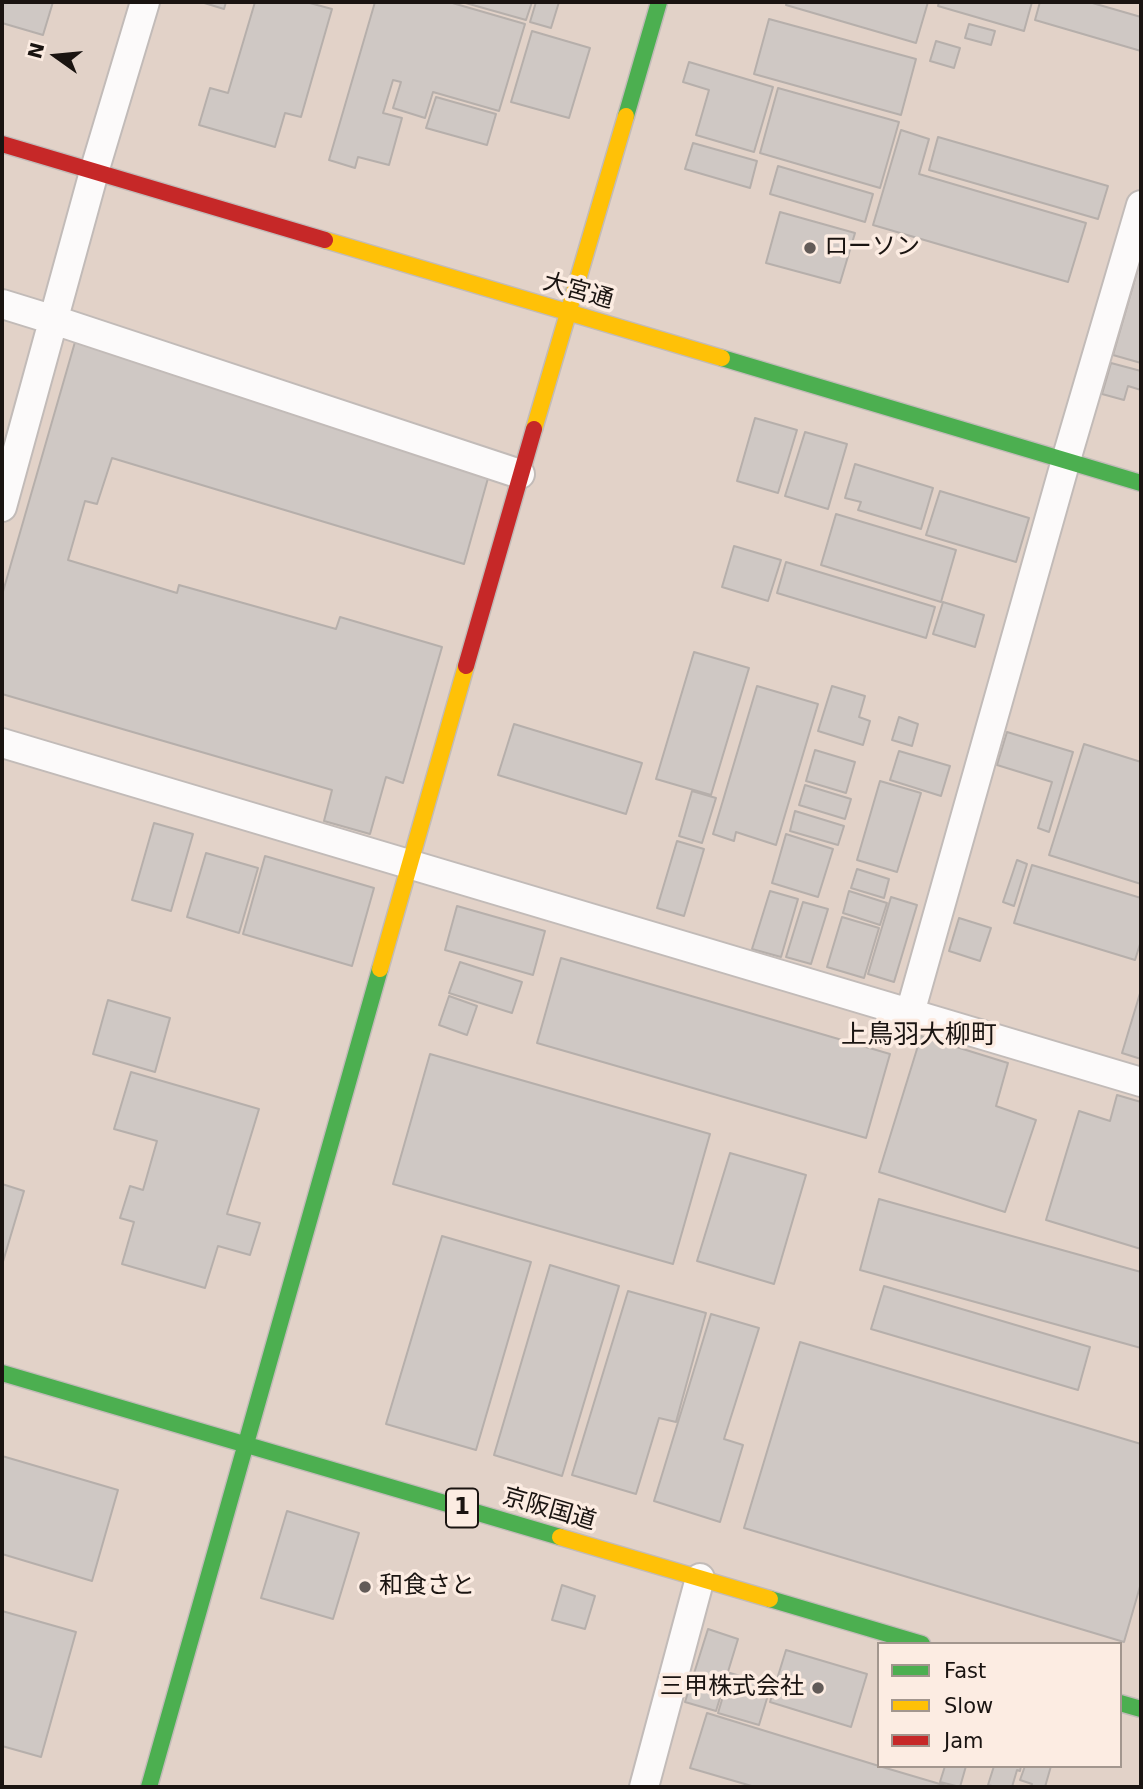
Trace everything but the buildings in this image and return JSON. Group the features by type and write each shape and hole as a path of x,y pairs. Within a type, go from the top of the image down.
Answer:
{"main road":[{"path":"149,1787 520,474 659,2"},
{"name":"大宮通","path":"2,144 1141,483"},
{"name":"京阪国道","path":"2,1373 915,1642"},
{"path":"1122,1704 1141,1709"}],"street":[{"path":"2,507 94,172 145,2"},
{"path":"910,1013 1141,205"},
{"path":"2,304 520,474"},
{"path":"2,743 1141,1082"},
{"path":"644,1787 700,1578"}],"shaded area":[{"path":"2,2 1141,2 1141,1787 2,1787"}],"traffic: fast":[{"path":"626,116 659,2"},
{"path":"722,358 1141,483"},
{"path":"149,1787 380,969"},
{"path":"2,1373 560,1537"},
{"path":"770,1599 915,1642"},
{"path":"1122,1704 1141,1709"}],"traffic: slow":[{"path":"534,429 626,116"},
{"path":"325,240 722,358"},
{"path":"380,969 466,666"},
{"path":"560,1537 770,1599"}],"traffic: jam":[{"path":"2,144 325,240"},
{"path":"466,666 534,429"}],"place":[{"name":"ローソン","path":"810,248"},
{"name":"和食さと","path":"365,1587"},
{"name":"三甲株式会社","path":"818,1688"}],"district":[{"name":"上鳥羽大柳町","path":"919,1036"}]}
